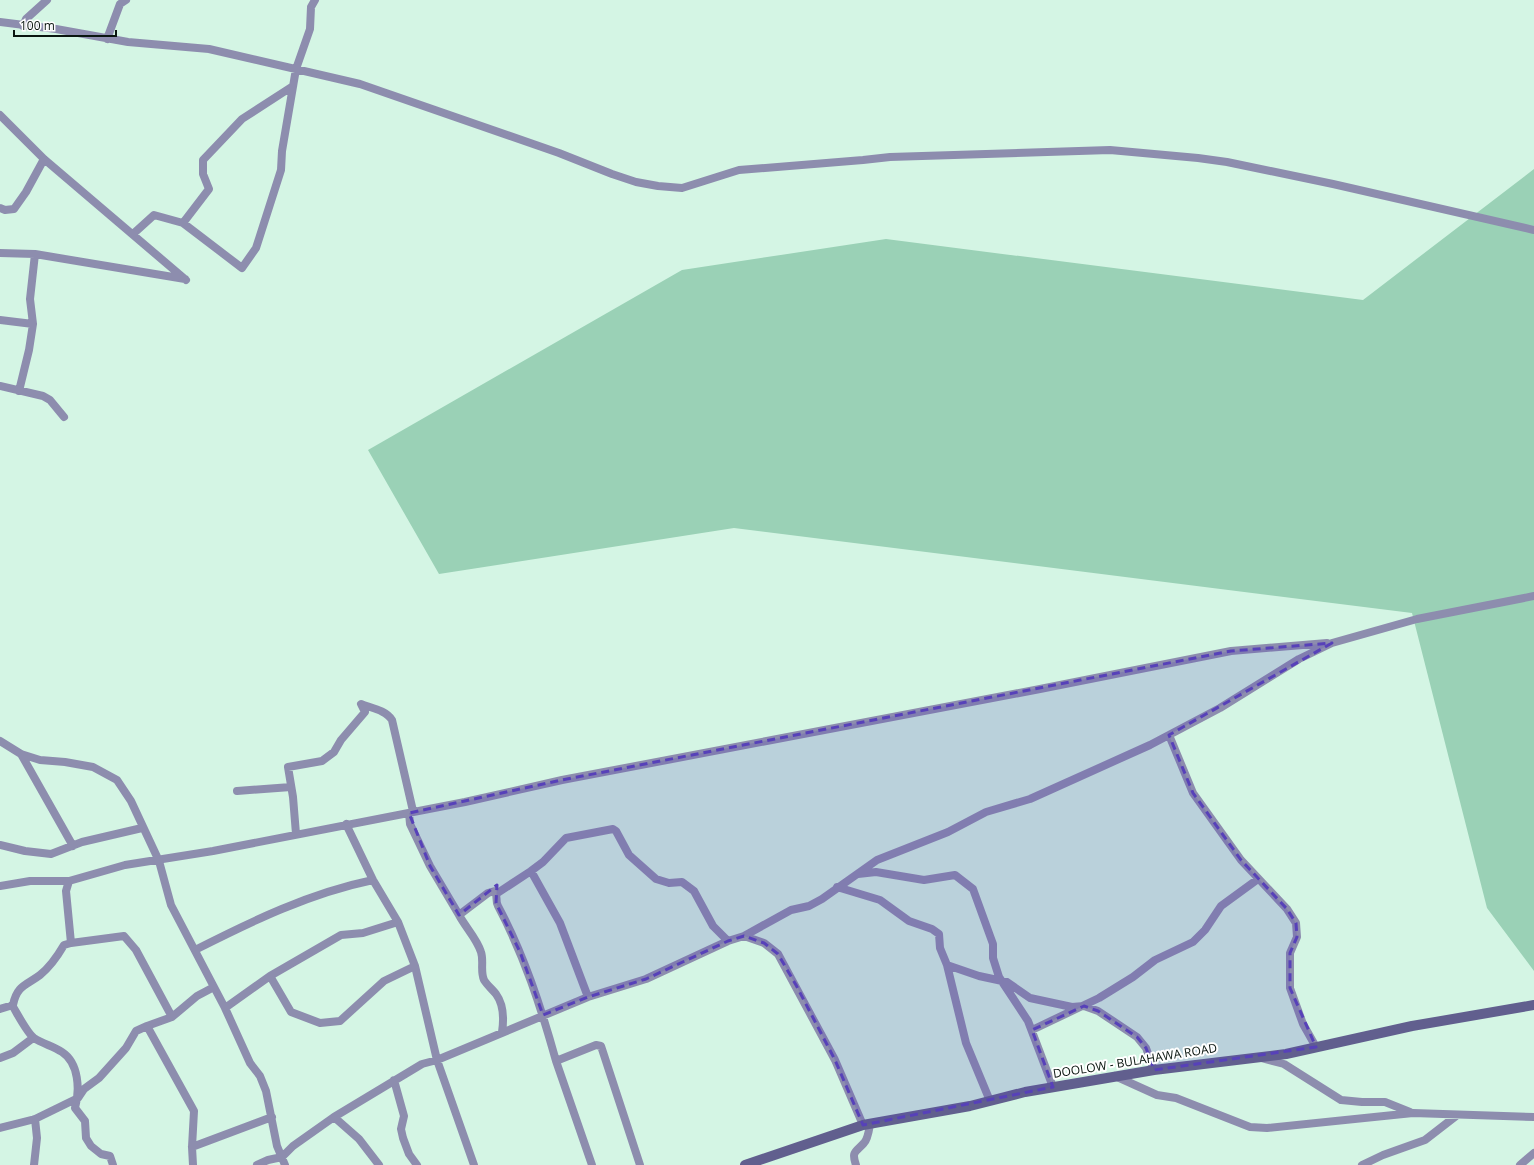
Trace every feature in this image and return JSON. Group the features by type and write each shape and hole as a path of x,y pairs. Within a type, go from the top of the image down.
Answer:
{"main road":[{"name":"DOOLOW - BULAHAWA ROAD","path":"746,1165 866,1125 1053,1087 1154,1070 1286,1054 1412,1026 1534,1005"}],"street":[{"path":"23,26 26,19 47,0"},
{"path":"107,39 120,4 126,0"},
{"path":"133,234 154,215 183,223 242,268 256,248 272,203 281,170 282,151 296,68 310,29 313,3 305,0"},
{"path":"0,22 56,29 107,39 209,49 296,68 360,84 618,176 636,182 658,186 682,188 739,170 890,157 1110,150 1227,162 1444,208 1534,230"},
{"path":"183,223 209,189 203,174 203,160 242,119 293,86"},
{"path":"0,115 44,159 186,280 35,254 0,253"},
{"path":"0,208 5,210 14,209 26,192 44,159"},
{"path":"19,391 29,350 33,324 30,300 35,254"},
{"path":"0,320 33,324"},
{"path":"0,386 43,396 50,400 64,417"},
{"path":"0,886 30,881 69,881 125,865 159,861 411,812 562,780 1047,688 1231,651 1332,642 1417,619 1534,596"},
{"path":"257,1165 268,1160 282,1157 292,1146 334,1117 422,1064 437,1060 588,997 646,979 728,941 744,936 791,910 809,906 877,860 948,832 986,812 1030,798 1169,735 1220,708 1299,659 1332,642"},
{"path":"296,834 288,767 322,761 334,752 365,712 361,704 385,712 389,715 392,720 411,812 410,824 430,866 481,950 485,982 496,994 500,1002 504,1020 502,1032"},
{"path":"1169,735 1193,793 1241,860 1258,880 1283,904 1296,923 1297,937 1290,953 1290,988 1303,1024 1316,1047"},
{"path":"0,742 21,754 40,760 65,762 93,767 117,780 131,801 142,828 159,861 171,905 225,1008 250,1063 260,1076 266,1092 277,1146 285,1165"},
{"path":"21,754 73,846"},
{"path":"237,791 291,787"},
{"path":"346,824 373,880 398,922 415,966 437,1060 474,1165"},
{"path":"0,845 25,851 51,854 106,835 142,828"},
{"path":"496,894 543,862 566,838 613,829 616,831 629,855 656,879 669,883 682,882 694,892 713,926 728,941"},
{"path":"531,871 560,923 588,997"},
{"path":"854,875 876,872 924,880 955,875 966,882 973,889 993,944 993,958 1001,979 1032,1030 1053,1087"},
{"path":"195,950 247,923 296,903 355,884 373,880"},
{"path":"1032,1030 1084,1006 1133,977 1155,960 1193,942 1205,930 1221,906 1258,880"},
{"path":"69,881 66,891 71,943"},
{"path":"837,887 880,900 909,921 932,928 938,934 940,948 947,965 966,1043 990,1101"},
{"path":"460,915 488,893 495,892 496,894"},
{"path":"496,894 496,903 520,952 543,1016 556,1061 592,1165"},
{"path":"225,1008 270,976 341,935 363,933 398,922"},
{"path":"113,1165 110,1156 101,1154 90,1146 86,1138 85,1121 75,1108 78,1098 78,1082 72,1064 64,1053 44,1045 34,1038 13,1005 15,996 26,982 39,976 56,958 64,945 124,936 136,950 172,1017"},
{"path":"744,936 764,943 778,954 835,1060 866,1125 865,1143 856,1150 854,1158 856,1165"},
{"path":"947,965 979,976 1001,979 1030,998 1072,1007 1084,1006 1098,1011 1137,1037 1146,1048 1154,1070"},
{"path":"270,976 291,1012 320,1023 340,1021 384,982 415,966"},
{"path":"0,1128 36,1119 78,1098 84,1089 99,1078 126,1048 136,1031 172,1017 197,996 214,987"},
{"path":"0,1009 13,1005"},
{"path":"147,1026 194,1111 192,1147 193,1165"},
{"path":"0,1058 13,1053 34,1038"},
{"path":"556,1061 596,1045 601,1046 640,1165"},
{"path":"1254,1057 1284,1064 1341,1100 1385,1102 1413,1113"},
{"path":"1115,1076 1157,1095 1176,1098 1250,1127 1267,1128 1413,1113 1456,1116 1534,1117"},
{"path":"394,1080 404,1116 401,1129 403,1138 409,1154 417,1165"},
{"path":"1362,1165 1383,1155 1425,1140 1456,1116"},
{"path":"192,1147 272,1117"},
{"path":"334,1117 359,1139 379,1165"},
{"path":"34,1165 37,1138 36,1119"},
{"path":"1520,1165 1534,1153"}],"highlighted area":[{"path":"1332,643 1169,735 1193,793 1241,860 1287,909 1296,923 1297,937 1290,953 1290,988 1316,1047 1154,1070 1146,1048 1137,1037 1098,1011 1084,1006 1032,1030 1053,1087 863,1125 835,1060 796,985 778,954 764,943 744,936 728,941 646,979 588,997 543,1015 520,952 496,903 497,885 459,915 430,866 409,813 562,780 1231,651"}],"green space":[{"path":"1534,169 1534,971 1487,908 1412,613 734,528 439,574 368,450 682,270 886,239 1363,300"}]}
